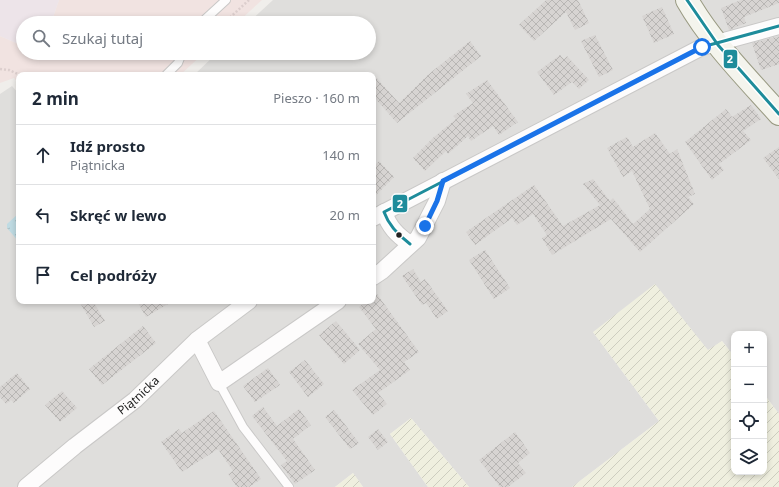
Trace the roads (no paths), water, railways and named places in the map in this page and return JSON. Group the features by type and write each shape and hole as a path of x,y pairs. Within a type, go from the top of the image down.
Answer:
{"street":[{"path":"687,0 697,17 717,43 779,114"},
{"path":"378,215 702,47 779,26"},
{"path":"376,275 418,238 437,201 443,181"},
{"path":"378,215 387,220 393,230 410,244"},
{"name":"Piątnicka","path":"26,487 75,446 135,400 198,340 245,304"},
{"path":"198,340 219,383 334,304"}],"lane":[{"path":"209,16 226,0"},
{"path":"169,72 179,60"},
{"path":"219,383 243,426 289,487"}],"water":[{"path":"16,216 16,238 7,228 7,224"}]}
